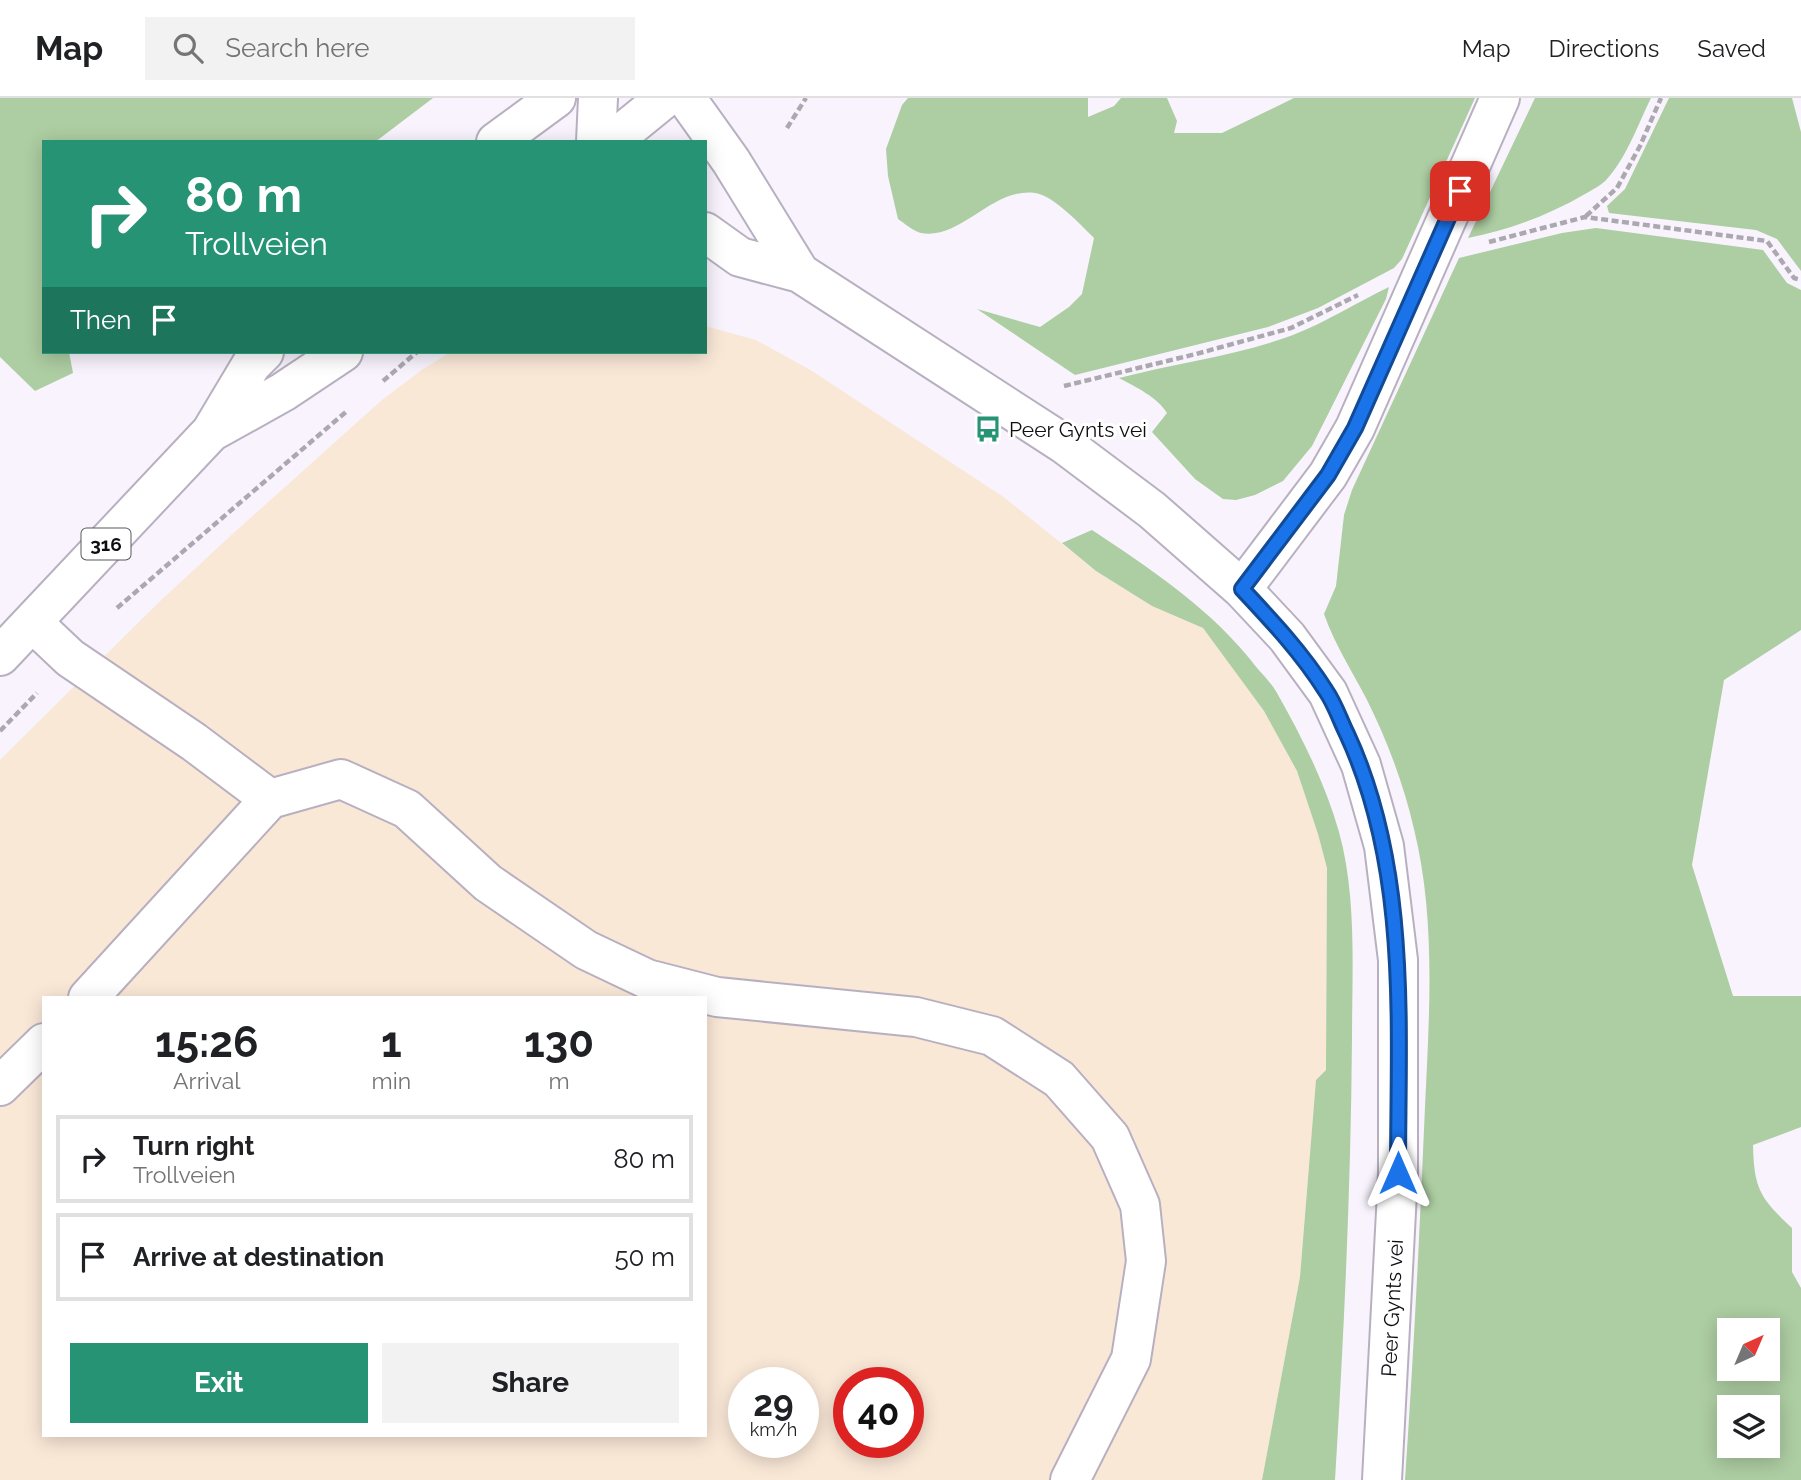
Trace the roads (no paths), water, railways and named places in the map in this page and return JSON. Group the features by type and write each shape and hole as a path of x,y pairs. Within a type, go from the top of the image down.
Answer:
{"street":[{"path":"499,140 556,98"},
{"path":"596,140 598,98"},
{"path":"613,140 665,98"},
{"name":"Peer Gynts vei","path":"686,98 731,161 800,273"},
{"path":"1242,589 1328,475 1355,428 1500,98"},
{"name":"Peer Gynts vei","path":"707,233 740,257 800,273 1064,444 1152,510 1242,589 1287,636 1328,693 1361,765 1384,846 1398,960 1398,1173 1382,1480"},
{"name":"316","path":"0,656 211,432 251,365 262,354"},
{"name":"316","path":"211,432 284,392 340,354"},
{"path":"33,623 71,658 194,742 270,799"},
{"path":"90,996 270,799 341,779 407,809 488,883 586,950 647,979 717,997 916,1017 992,1036 1059,1079 1110,1138 1140,1205 1146,1261 1131,1359 1070,1480"},
{"path":"0,1086 42,1045"}],"place":[{"name":"Peer Gynts vei","path":"988,429"}]}
